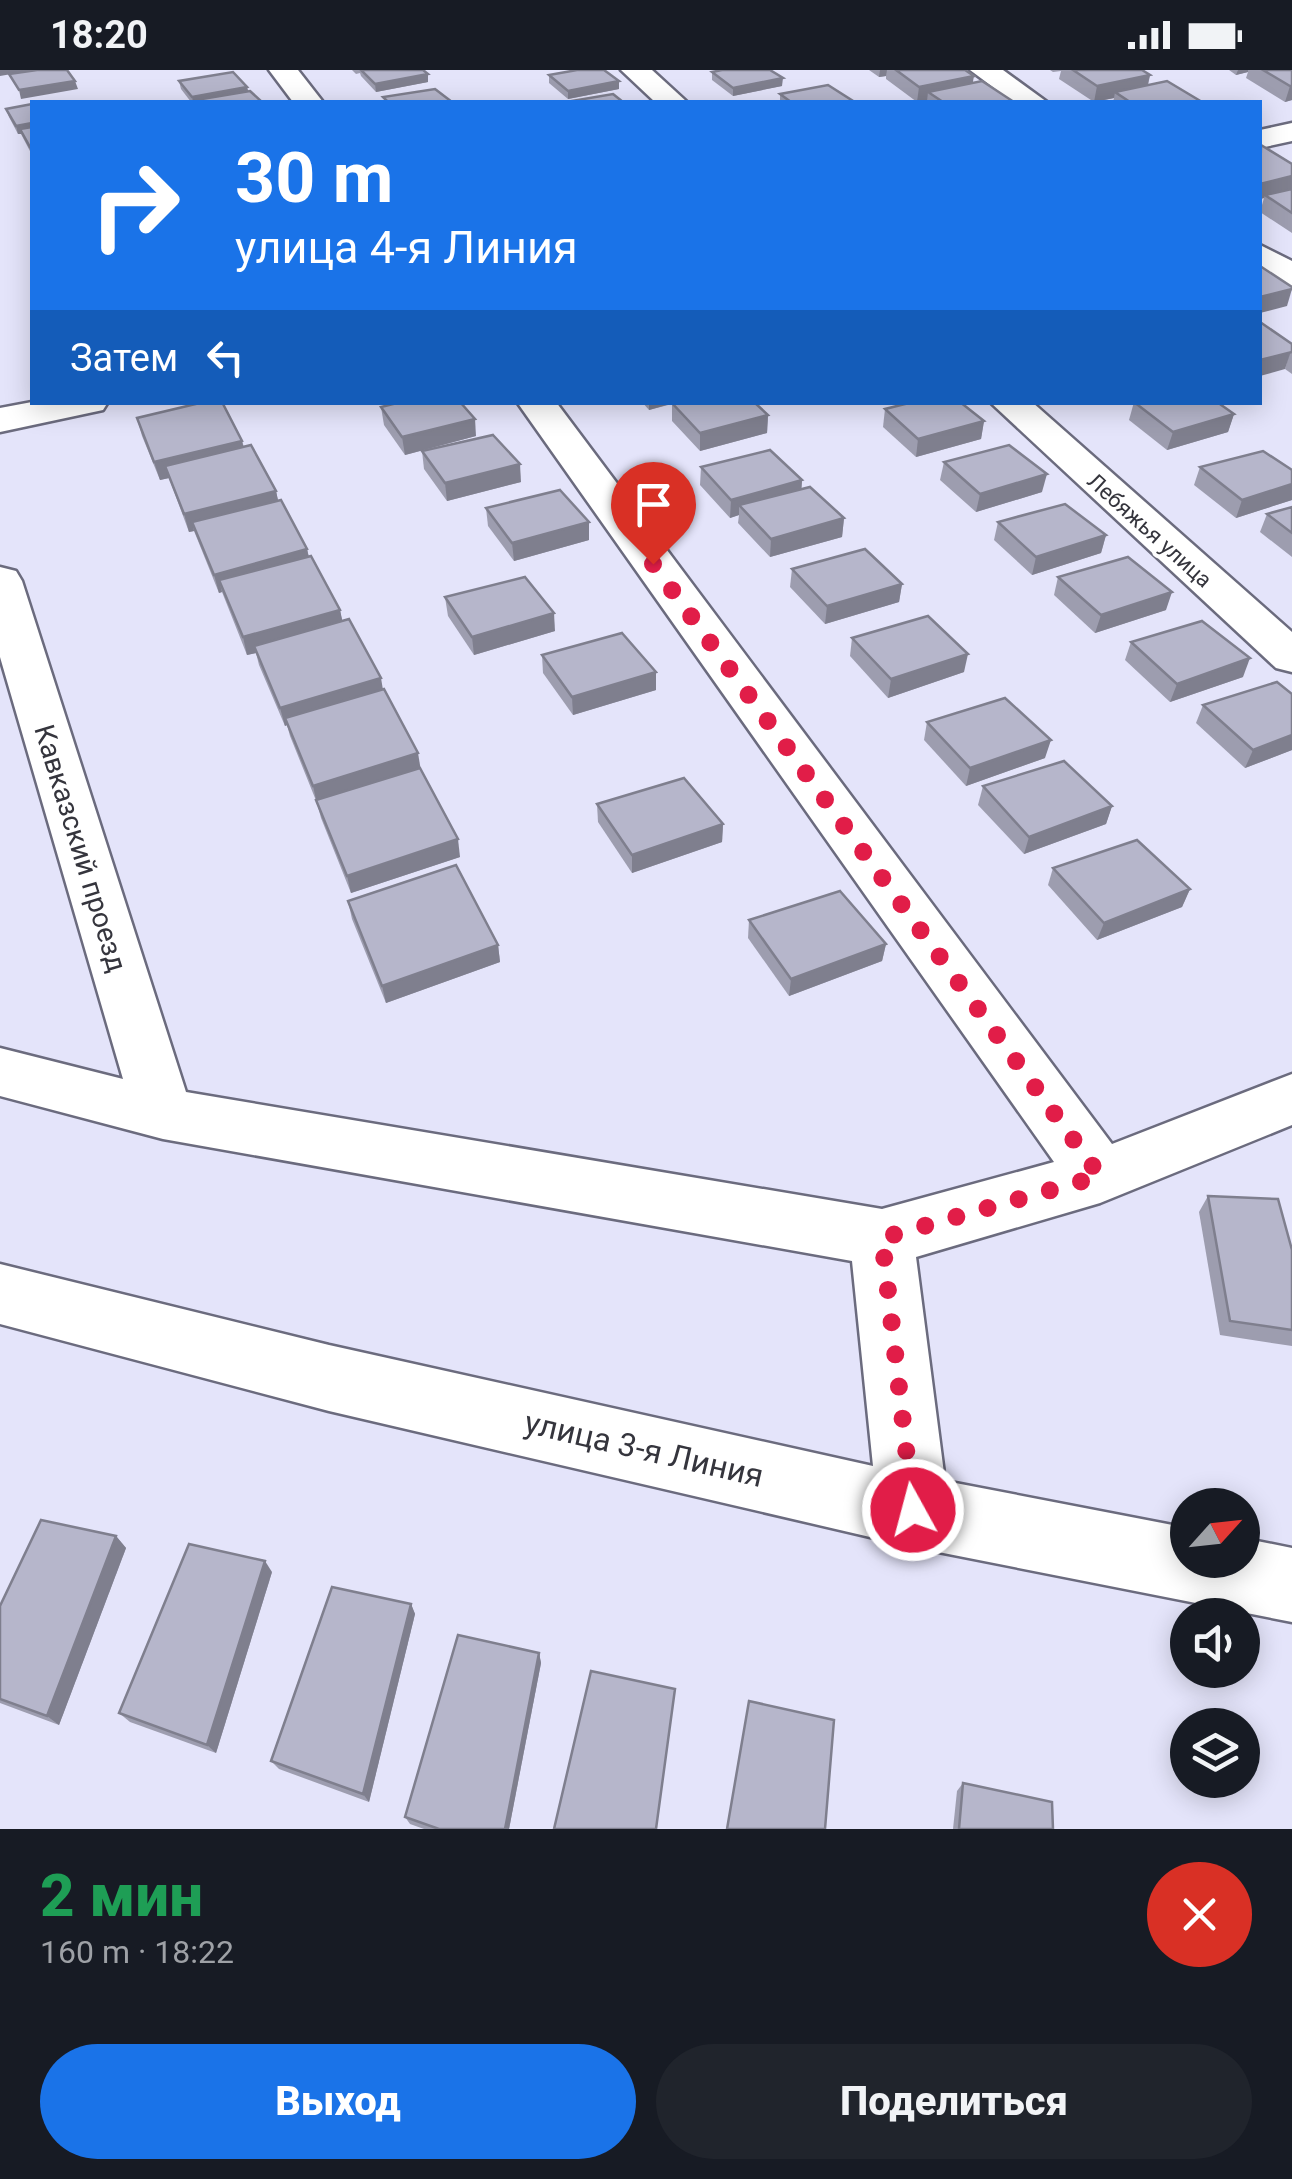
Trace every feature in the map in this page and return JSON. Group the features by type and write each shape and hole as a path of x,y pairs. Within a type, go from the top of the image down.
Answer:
{"street":[{"path":"283,70 306,100"},
{"path":"635,70 670,100"},
{"path":"984,70 1029,100"},
{"path":"1262,139 1292,132"},
{"path":"1262,257 1292,277"},
{"path":"0,420 75,405"},
{"path":"538,405 1100,1176"},
{"name":"Лебяжья улица","path":"1011,405 1292,656"},
{"name":"Кавказский проезд","path":"0,581 163,1114"},
{"path":"0,1072 163,1114 882,1238 1100,1176 1292,1099"},
{"path":"882,1238 913,1510"},
{"name":"улица 3-я Линия","path":"0,1294 329,1378 913,1510 1292,1585"}],"building":[{"path":"67,70 75,81 19,90 9,74"},
{"path":"361,70 423,70 428,74 375,84"},
{"path":"604,70 619,81 568,91 549,75"},
{"path":"770,70 783,78 733,88 712,72"},
{"path":"896,70 965,70 974,76 919,87"},
{"path":"1073,70 1142,70 1150,75 1097,86"},
{"path":"1263,70 1292,70 1292,86 1290,86"},
{"path":"233,72 247,87 192,97 179,81"},
{"path":"982,81 1011,100 940,100 928,92"},
{"path":"1167,81 1199,100 1127,100 1115,92"},
{"path":"828,85 851,100 788,100 780,94"},
{"path":"435,89 449,100 386,100 383,97"},
{"path":"250,91 260,100 196,100"},
{"path":"613,94 620,100 578,100"},
{"path":"30,104 30,123 16,126 6,109"},
{"path":"30,127 30,147 20,129"},
{"path":"1262,146 1292,164 1292,176 1262,184"},
{"path":"1292,189 1292,213 1265,195"},
{"path":"1262,267 1292,287 1262,296"},
{"path":"1262,323 1292,344 1292,352 1262,360"},
{"path":"191,405 224,405 242,441 154,462 137,418"},
{"path":"463,405 475,419 402,437 381,407"},
{"path":"674,405 757,405 768,415 700,433"},
{"path":"901,405 964,405 984,421 918,439 885,409"},
{"path":"1138,405 1221,405 1234,414 1173,432"},
{"path":"493,435 520,464 445,483 422,451"},
{"path":"251,445 276,491 184,514 165,466"},
{"path":"1009,445 1047,474 980,494 944,462"},
{"path":"770,450 802,480 731,500 701,467"},
{"path":"1263,451 1292,470 1292,484 1242,500 1200,467"},
{"path":"810,487 844,518 771,539 739,505"},
{"path":"560,490 589,522 512,543 486,508"},
{"path":"281,500 307,549 214,575 192,522"},
{"path":"1065,504 1106,535 1036,557 998,522"},
{"path":"1292,507 1292,533 1267,514"},
{"path":"865,549 902,584 827,606 792,569"},
{"path":"311,556 340,610 243,637 219,580"},
{"path":"1128,557 1172,592 1101,615 1058,577"},
{"path":"525,577 554,613 472,637 445,597"},
{"path":"928,616 968,654 891,679 852,638"},
{"path":"349,619 381,678 280,708 254,646"},
{"path":"1202,621 1250,658 1177,684 1131,642"},
{"path":"622,633 656,672 572,697 542,655"},
{"path":"1277,682 1292,694 1292,735 1253,750 1203,705"},
{"path":"384,689 418,753 313,786 285,718"},
{"path":"1005,698 1051,740 970,768 927,722"},
{"path":"1064,761 1112,806 1029,837 983,786"},
{"path":"420,768 458,839 347,876 316,800"},
{"path":"684,778 723,824 632,855 597,804"},
{"path":"1137,840 1190,889 1104,923 1053,868"},
{"path":"456,865 498,945 382,986 348,901"},
{"path":"840,891 886,944 791,979 749,920"},
{"path":"1208,1196 1278,1199 1292,1250 1292,1330 1230,1321"},
{"path":"41,1520 116,1536 47,1716 0,1699 0,1606"},
{"path":"189,1544 265,1561 207,1745 119,1713"},
{"path":"332,1587 411,1604 363,1794 271,1761"},
{"path":"458,1635 539,1653 505,1829 439,1829 405,1817"},
{"path":"591,1671 675,1689 656,1829 554,1829"},
{"path":"749,1701 834,1720 825,1829 727,1829"},
{"path":"963,1783 1052,1802 1053,1829 959,1829"}],"route":[{"path":"653,564 1100,1176 882,1238 913,1510"}]}
